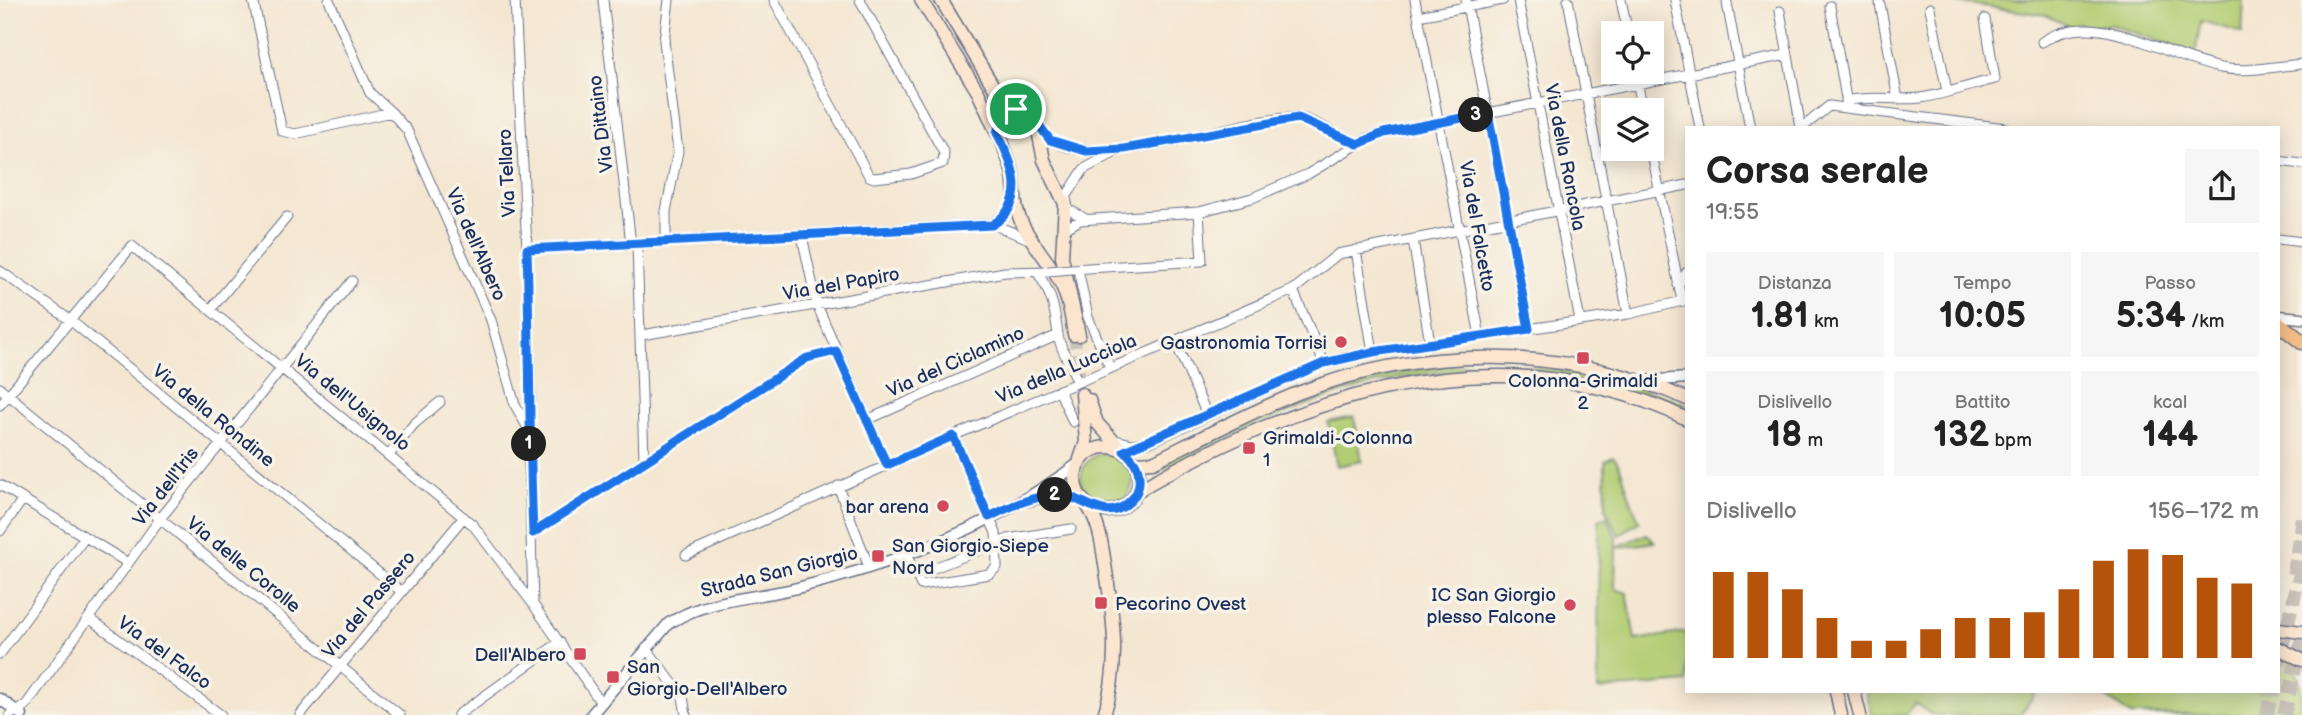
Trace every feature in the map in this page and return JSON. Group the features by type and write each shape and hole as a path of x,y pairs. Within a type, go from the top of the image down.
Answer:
{"main road":[{"path":"921,0 978,92 1012,171 1020,219 1062,286 1077,335 1062,257 1065,204 1044,160 1035,121 1028,112 1016,109 998,94 941,0"},
{"path":"997,133 1003,115 1016,109"},
{"path":"1032,241 1052,244 1064,232"},
{"path":"2280,325 2302,342"},
{"path":"1135,463 1153,462 1299,393 1362,373 1462,358 1515,359 1589,368 1641,381 1685,398"},
{"path":"1100,518 1123,507 1137,491 1305,410 1367,390 1415,382 1478,377 1557,382 1611,392 1685,418"},
{"path":"1082,390 1097,423 1135,463 1139,477 1137,491"},
{"path":"1082,390 1086,442 1074,479 1085,503 1100,518 1115,629 1114,674 1104,715"},
{"path":"1079,462 1098,448 1123,451"},
{"path":"2280,629 2302,632"},
{"path":"2280,649 2302,659 2302,643"},
{"path":"1836,693 1841,715"},
{"path":"1854,693 1860,715"}],"street":[{"path":"253,0 282,131 295,134 391,112"},
{"name":"Via dell'Albero","path":"329,0 370,93 407,130 491,320 515,405 528,428 533,604"},
{"name":"Via Tellaro","path":"515,0 527,249 531,400 528,428"},
{"name":"Via Dittaino","path":"603,0 634,244 642,335 644,460"},
{"path":"666,242 666,211 678,150 664,41 669,0"},
{"path":"774,0 869,176 874,178 911,174 943,163 944,153 860,0"},
{"name":"Via del Falcetto","path":"1415,0 1441,121 1480,335"},
{"path":"1418,16 1467,3 1503,0"},
{"name":"Via della Roncola","path":"1518,0 1580,321"},
{"path":"1568,0 1629,314"},
{"path":"1621,0 1625,21"},
{"path":"1675,0 1700,126"},
{"path":"1467,3 1529,329"},
{"path":"1727,3 1750,126"},
{"path":"1880,4 1898,99"},
{"path":"1830,6 1847,104"},
{"path":"1930,8 1947,91"},
{"path":"1780,11 1802,126"},
{"path":"1804,126 1829,106 1847,104 1870,95 1898,99 1995,79 1985,19"},
{"path":"2042,42 2058,31 2115,32 2220,68 2246,69 2302,64"},
{"path":"1664,79 1787,55"},
{"path":"1124,149 1084,169 1073,183 1065,204 1076,216 1090,218 1199,212 1252,198 1308,174 1358,144 1384,133 1638,84 1641,98"},
{"path":"1847,104 1931,123 1976,126"},
{"path":"1035,121 1050,140 1070,148 1093,151 1124,149 1298,118 1358,144"},
{"path":"1328,132 1344,152"},
{"path":"1123,451 1150,442 1324,363 1373,352 1629,314 1684,301 1678,285 1653,161"},
{"path":"2280,161 2302,164"},
{"name":"Via della Lucciola","path":"686,555 1059,390 1082,390 1110,368 1293,290 1309,280 1328,260 1356,250 1685,185"},
{"path":"992,225 1010,210 1015,198"},
{"path":"1110,368 1088,317 1075,269 1202,261 1199,212"},
{"path":"211,309 287,217"},
{"path":"1064,232 1075,222 1090,218"},
{"path":"527,249 992,225 1032,241"},
{"path":"802,236 817,305 887,465"},
{"path":"2280,239 2302,242"},
{"path":"1413,240 1430,343"},
{"name":"Via dell'Usignolo","path":"70,320 132,246 464,517 533,604"},
{"path":"1356,250 1373,352"},
{"name":"Via del Papiro","path":"642,335 1005,272 1075,269"},
{"name":"Via della Rondine","path":"0,271 70,320 402,592"},
{"path":"1037,272 1052,296 1059,323 1058,335 1082,390"},
{"path":"1678,285 1685,275"},
{"name":"Via dell'Iris","path":"17,714 160,519 352,281"},
{"path":"1293,290 1324,363"},
{"path":"2280,316 2302,318"},
{"path":"0,405 4,391 70,320"},
{"name":"Via del Ciclamino","path":"867,420 1058,335"},
{"path":"1175,341 1207,415"},
{"path":"533,533 807,358 836,351"},
{"path":"1641,381 1685,378"},
{"path":"1059,390 1073,422"},
{"name":"Via delle Corolle","path":"4,391 401,715"},
{"path":"390,455 414,424 440,402"},
{"path":"906,554 921,585 989,574 999,561 989,517 953,436"},
{"path":"1111,438 1132,444 1150,442"},
{"path":"1009,507 1079,462"},
{"path":"0,485 128,563"},
{"path":"838,486 869,567"},
{"path":"1009,507 1056,494 1085,503"},
{"path":"0,531 23,499"},
{"name":"Strada San Giorgio","path":"592,715 669,623 696,609 801,587 869,567 906,554 1009,507"},
{"name":"Via del Passero","path":"300,715 464,517"},
{"path":"916,575 997,543 1071,529"},
{"path":"0,654 85,537"},
{"path":"533,604 601,703"},
{"name":"Via del Falco","path":"89,618 221,715"},
{"path":"458,715 560,642"},
{"path":"646,648 683,697 686,715"},
{"path":"0,699 17,714"}],"green space":[{"path":"1939,0 2244,0 2242,33 2201,21 2195,54 2112,25 2070,27 2046,15"},
{"path":"1470,364 1526,366 1581,374 1661,395 1685,404 1685,411 1621,392 1500,373 1469,371 1428,374 1349,390 1311,403 1164,469 1158,468 1175,456 1305,399 1368,380 1435,367"},
{"path":"1354,417 1362,461 1337,466 1328,422"},
{"path":"1107,453 1117,455 1125,461 1131,469 1131,489 1125,497 1117,503 1107,505 1097,503 1089,497 1083,489 1081,479 1083,469 1089,461 1097,455"},
{"path":"1613,457 1620,467 1640,521 1619,535 1606,510 1605,461"},
{"path":"1607,517 1616,537 1616,547 1647,534 1654,542 1616,548 1615,589 1627,593 1635,640 1685,632 1685,682 1598,690 1599,520"},
{"path":"2280,658 2292,667 2301,689 2302,715 2131,715 2100,693 2280,693"},
{"path":"1866,693 2036,693 2020,715 1932,715 1915,703 1906,715 1872,715"}],"tunnel":[{"path":"1074,335 1082,394"},
{"path":"2294,574 2302,517"},
{"path":"2280,656 2302,565"},
{"path":"2284,715 2302,639"},
{"path":"2267,715 2272,693"}],"place":[{"name":"Gastronomia Torrisi","path":"1341,342"},
{"name":"Colonna-Grimaldi 2","path":"1583,358"},
{"name":"Grimaldi-Colonna 1","path":"1249,448"},
{"name":"bar arena","path":"943,506"},
{"name":"San Giorgio-Siepe Nord","path":"878,556"},
{"name":"Pecorino Ovest","path":"1101,603"},
{"name":"IC San Giorgio plesso Falcone","path":"1570,605"},
{"name":"Dell'Albero","path":"580,654"},
{"name":"San Giorgio-Dell'Albero","path":"613,677"}],"route":[{"path":"1016,109 1028,112 1050,140 1086,151 1124,149 1298,118 1358,144 1384,133 1488,113 1529,329 1373,352 1324,363 1252,394 1150,442 1124,451 1138,469 1139,484 1133,499 1117,510 1097,510 1073,496 1056,494 1009,507 989,517 953,436 887,465 836,351 807,358 533,533 528,428 531,400 527,249 992,225 1010,210 1015,198 1012,171 997,133 1003,115 1016,109"}]}
